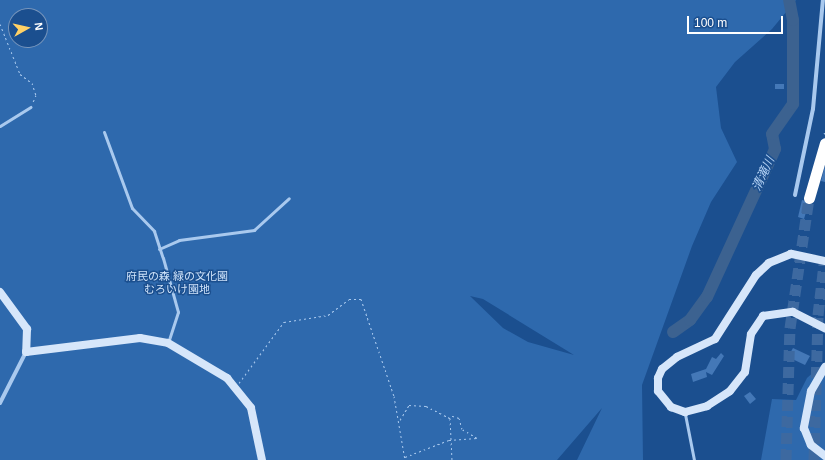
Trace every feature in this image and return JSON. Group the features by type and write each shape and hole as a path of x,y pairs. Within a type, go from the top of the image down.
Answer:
{"highway":[{"path":"809,198 825,143"}],"street":[{"path":"795,195 813,109 823,0"},
{"path":"825,261 791,254 769,262 756,275 715,339 677,357 662,369 658,378 658,391 671,407 685,412 707,406 738,384 747,365 751,334 763,316 793,312 825,328"},
{"path":"0,292 27,330 26,352 0,403"},
{"path":"26,352 129,338 168,342 236,386 251,408 262,460"},
{"path":"825,367 809,398 804,428 811,444 825,456"}],"lane":[{"path":"0,126 30,107"},
{"path":"104,132 132,208 154,231 178,312 168,342"},
{"path":"159,249 179,240 254,230 289,198"},
{"path":"685,412 694,460"}],"path":[{"path":"0,24 20,74 32,83 36,95 30,107"},
{"path":"236,386 284,322 328,315 357,298 361,300 399,421 405,460"},
{"path":"399,421 409,405 426,406 459,418 462,429 477,438 449,440 416,456 404,457"},
{"path":"450,415 452,460"}],"green space":[{"name":"府民の森 緑の文化園 むろいけ園地","path":"0,0 796,0 772,29 735,62 716,87 721,128 737,162 711,202 692,246 642,385 643,460 577,460 602,408 557,460 0,460","holes":["470,296 483,299 574,355 528,342 503,328"]},
{"path":"825,362 825,460 761,460 772,399 796,400 807,378"}],"building":[{"path":"775,84 784,84 784,89 775,89"},
{"path":"825,166 825,182 821,181"},
{"path":"802,200 809,202 804,219 798,217"},
{"path":"793,348 810,356 805,365 788,357"},
{"path":"721,353 724,356 712,375 706,372 707,377 693,382 691,374 706,369 712,357 716,359"},
{"path":"750,392 756,399 750,404 744,396"}],"waterway":[{"name":"清滝川","path":"673,332 690,320 707,297 775,149 772,134 793,104 793,20 789,0"}],"tunnel":[{"path":"786,460 790,328 809,198"},
{"path":"814,460 818,315 825,256"}]}
